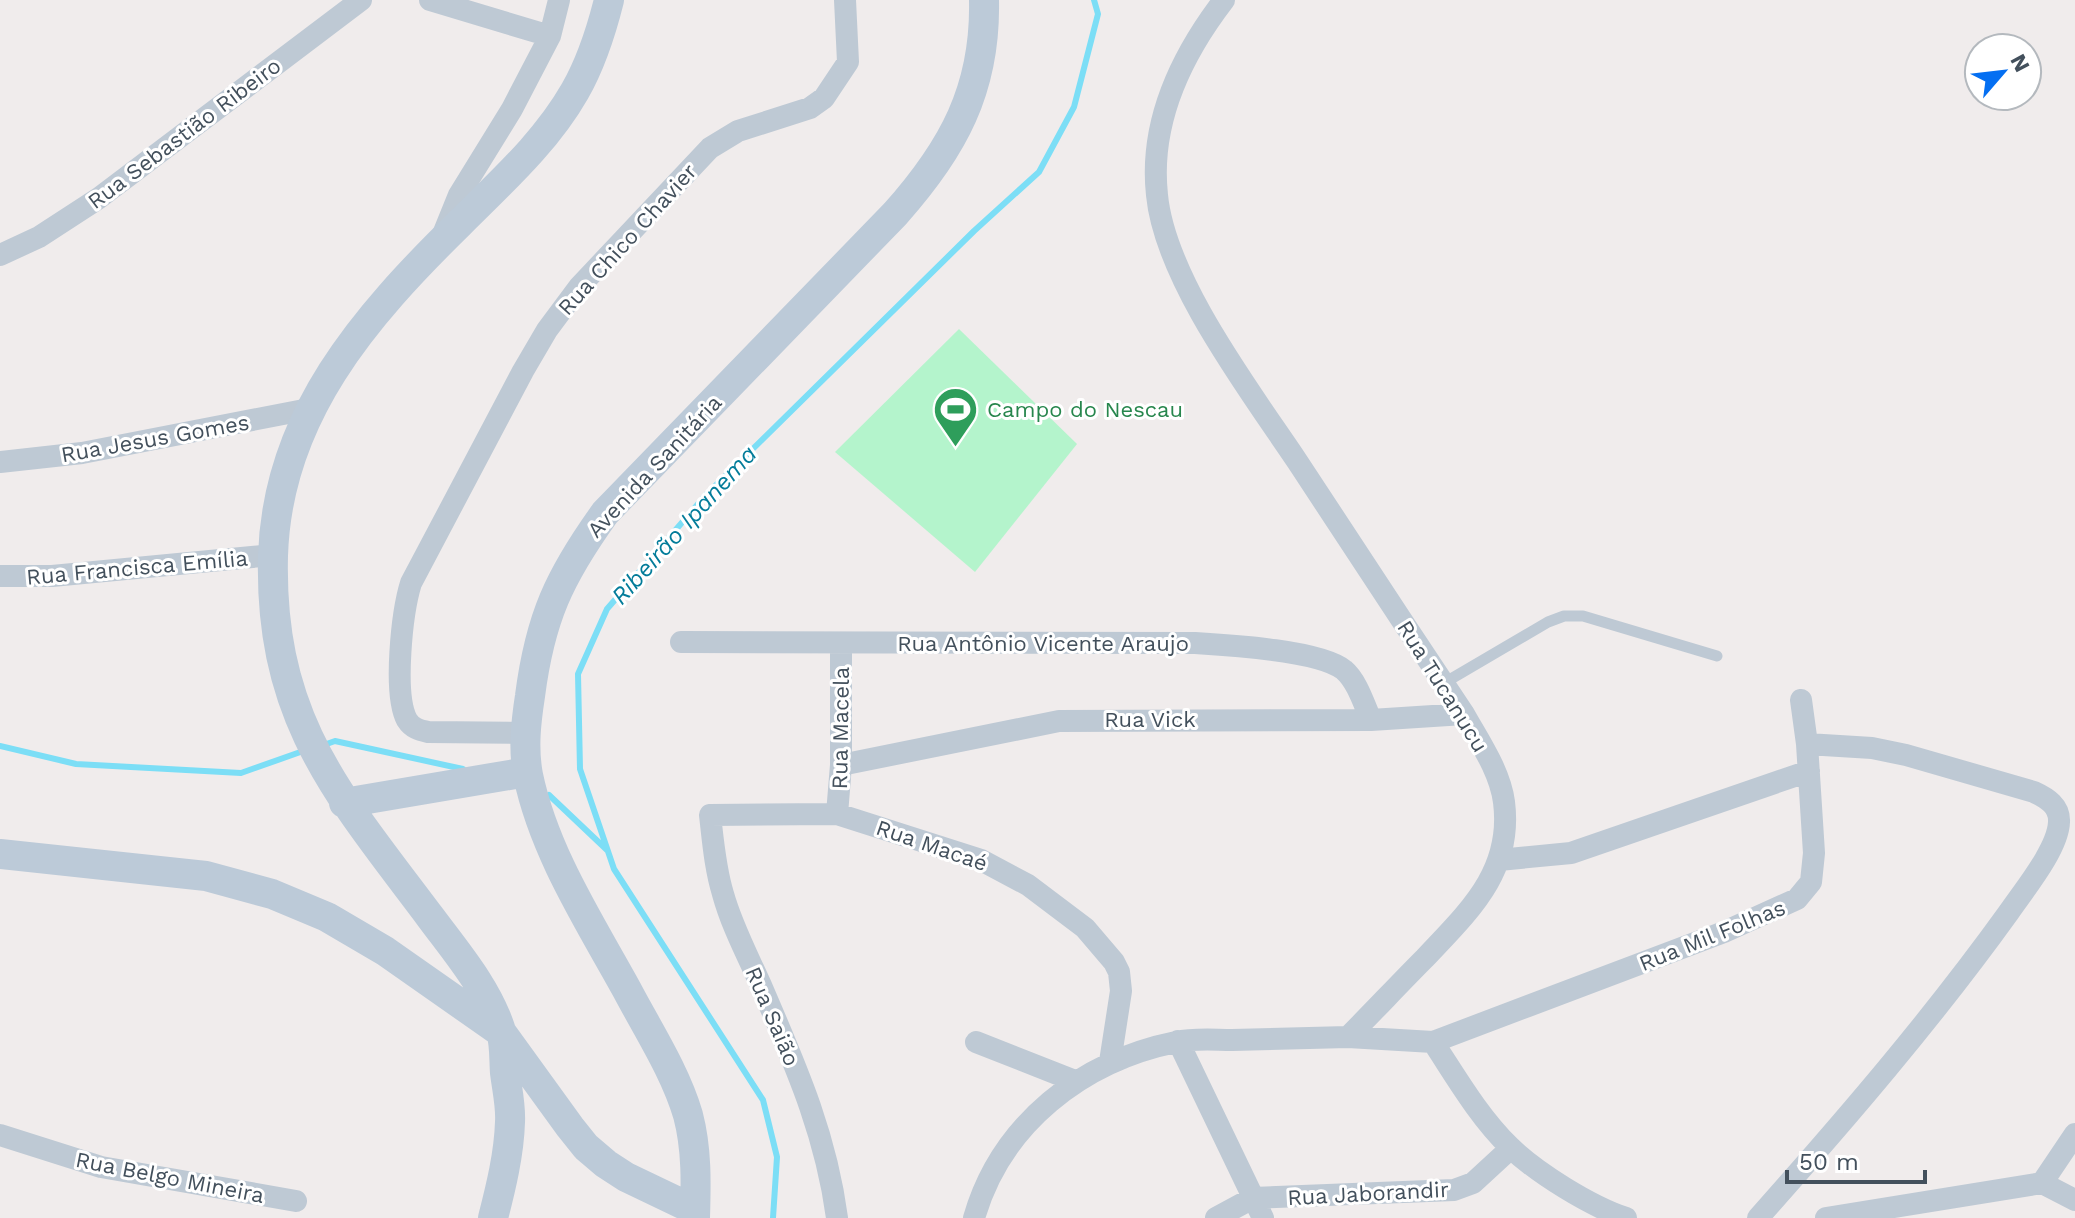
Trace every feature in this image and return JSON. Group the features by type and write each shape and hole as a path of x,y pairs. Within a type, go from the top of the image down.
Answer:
{"street":[{"name":"Rua Sebastião Ribeiro","path":"0,255 39,237 99,198 361,0"},
{"path":"430,0 550,36"},
{"path":"440,241 459,195 512,109 550,36 559,0"},
{"path":"609,0 602,28 574,94 532,149 440,241 363,328 309,409 283,487 273,555 279,648 291,698 312,747 344,803 468,968 502,1033 586,1147 626,1177 695,1214"},
{"name":"Rua Chico Chavier","path":"525,733 419,730 413,727 405,715 401,672 402,624 411,583 547,330 579,287 710,148 738,131 810,108 824,98 848,62 845,0"},
{"name":"Avenida Sanitária","path":"695,1214 696,1172 687,1114 667,1064 560,867 527,772 525,733 541,630 555,593 579,550 605,513 895,214 933,169 960,123 974,88 982,51 984,0"},
{"name":"Rua Tucanucu","path":"1224,0 1203,27 1182,63 1163,119 1155,169 1157,198 1165,234 1186,283 1228,357 1464,714 1489,759 1504,801 1505,828 1499,860 1477,904 1348,1037"},
{"name":"Rua Jesus Gomes","path":"0,462 82,453 309,409"},
{"name":"Rua Francisca Emília","path":"0,576 52,576 273,555"},
{"name":"Rua Antônio Vicente Araujo","path":"681,642 1195,643 1277,651 1343,669 1371,720"},
{"name":"Rua Macela","path":"837,814 841,765 841,643"},
{"name":"Rua Mil Folhas","path":"1433,1042 1767,915 1805,892 1814,871 1807,744 1801,700"},
{"name":"Rua Vick","path":"841,765 1059,721 1371,720 1464,714"},
{"path":"1758,1218 1880,1078 1968,969 2029,882 2051,847 2059,826 2057,809 2044,796 2034,792 1906,755 1872,748 1807,744"},
{"path":"1499,860 1571,853 1809,771"},
{"path":"344,803 527,772"},
{"name":"Rua Macaé","path":"710,815 837,814 981,860 1028,885 1085,928 1109,953 1120,980 1110,1062"},
{"name":"Rua Saião","path":"710,815 716,866 726,906 816,1120 830,1170 837,1218"},
{"path":"0,854 176,871 220,879 303,905 350,930 502,1033"},
{"path":"493,1218 504,1174 510,1125 502,1033"},
{"path":"974,1218 985,1185 1008,1145 1024,1126 1075,1081 1110,1062 1178,1041 1348,1037 1433,1042 1493,1128 1511,1148 1585,1200 1626,1218"},
{"path":"1178,1041 1258,1208"},
{"path":"976,1042 1075,1081"},
{"path":"2042,1183 2075,1134"},
{"name":"Rua Belgo Mineira","path":"0,1135 101,1167 296,1201"},
{"name":"Rua Jaborandir","path":"1216,1218 1258,1208 1454,1190 1473,1183 1511,1148"},
{"path":"1840,1217 2042,1183 2075,1200"}],"lane":[{"path":"1444,683 1548,622 1564,616 1583,616 1717,656"}],"green space":[{"name":"Campo do Nescau","path":"959,329 1077,444 975,572 835,452"}],"waterway":[{"name":"Ribeirão Ipanema","path":"773,1218 777,1157 763,1100 614,869 580,769 578,674 607,609 705,496 974,231 1039,172 1074,107 1098,14 1094,0"},
{"path":"321,746 335,741 463,769"},
{"path":"0,746 76,764 241,773 306,750"},
{"path":"549,795 607,850"}],"place":[{"name":"Campo do Nescau","path":"956,448"}]}
